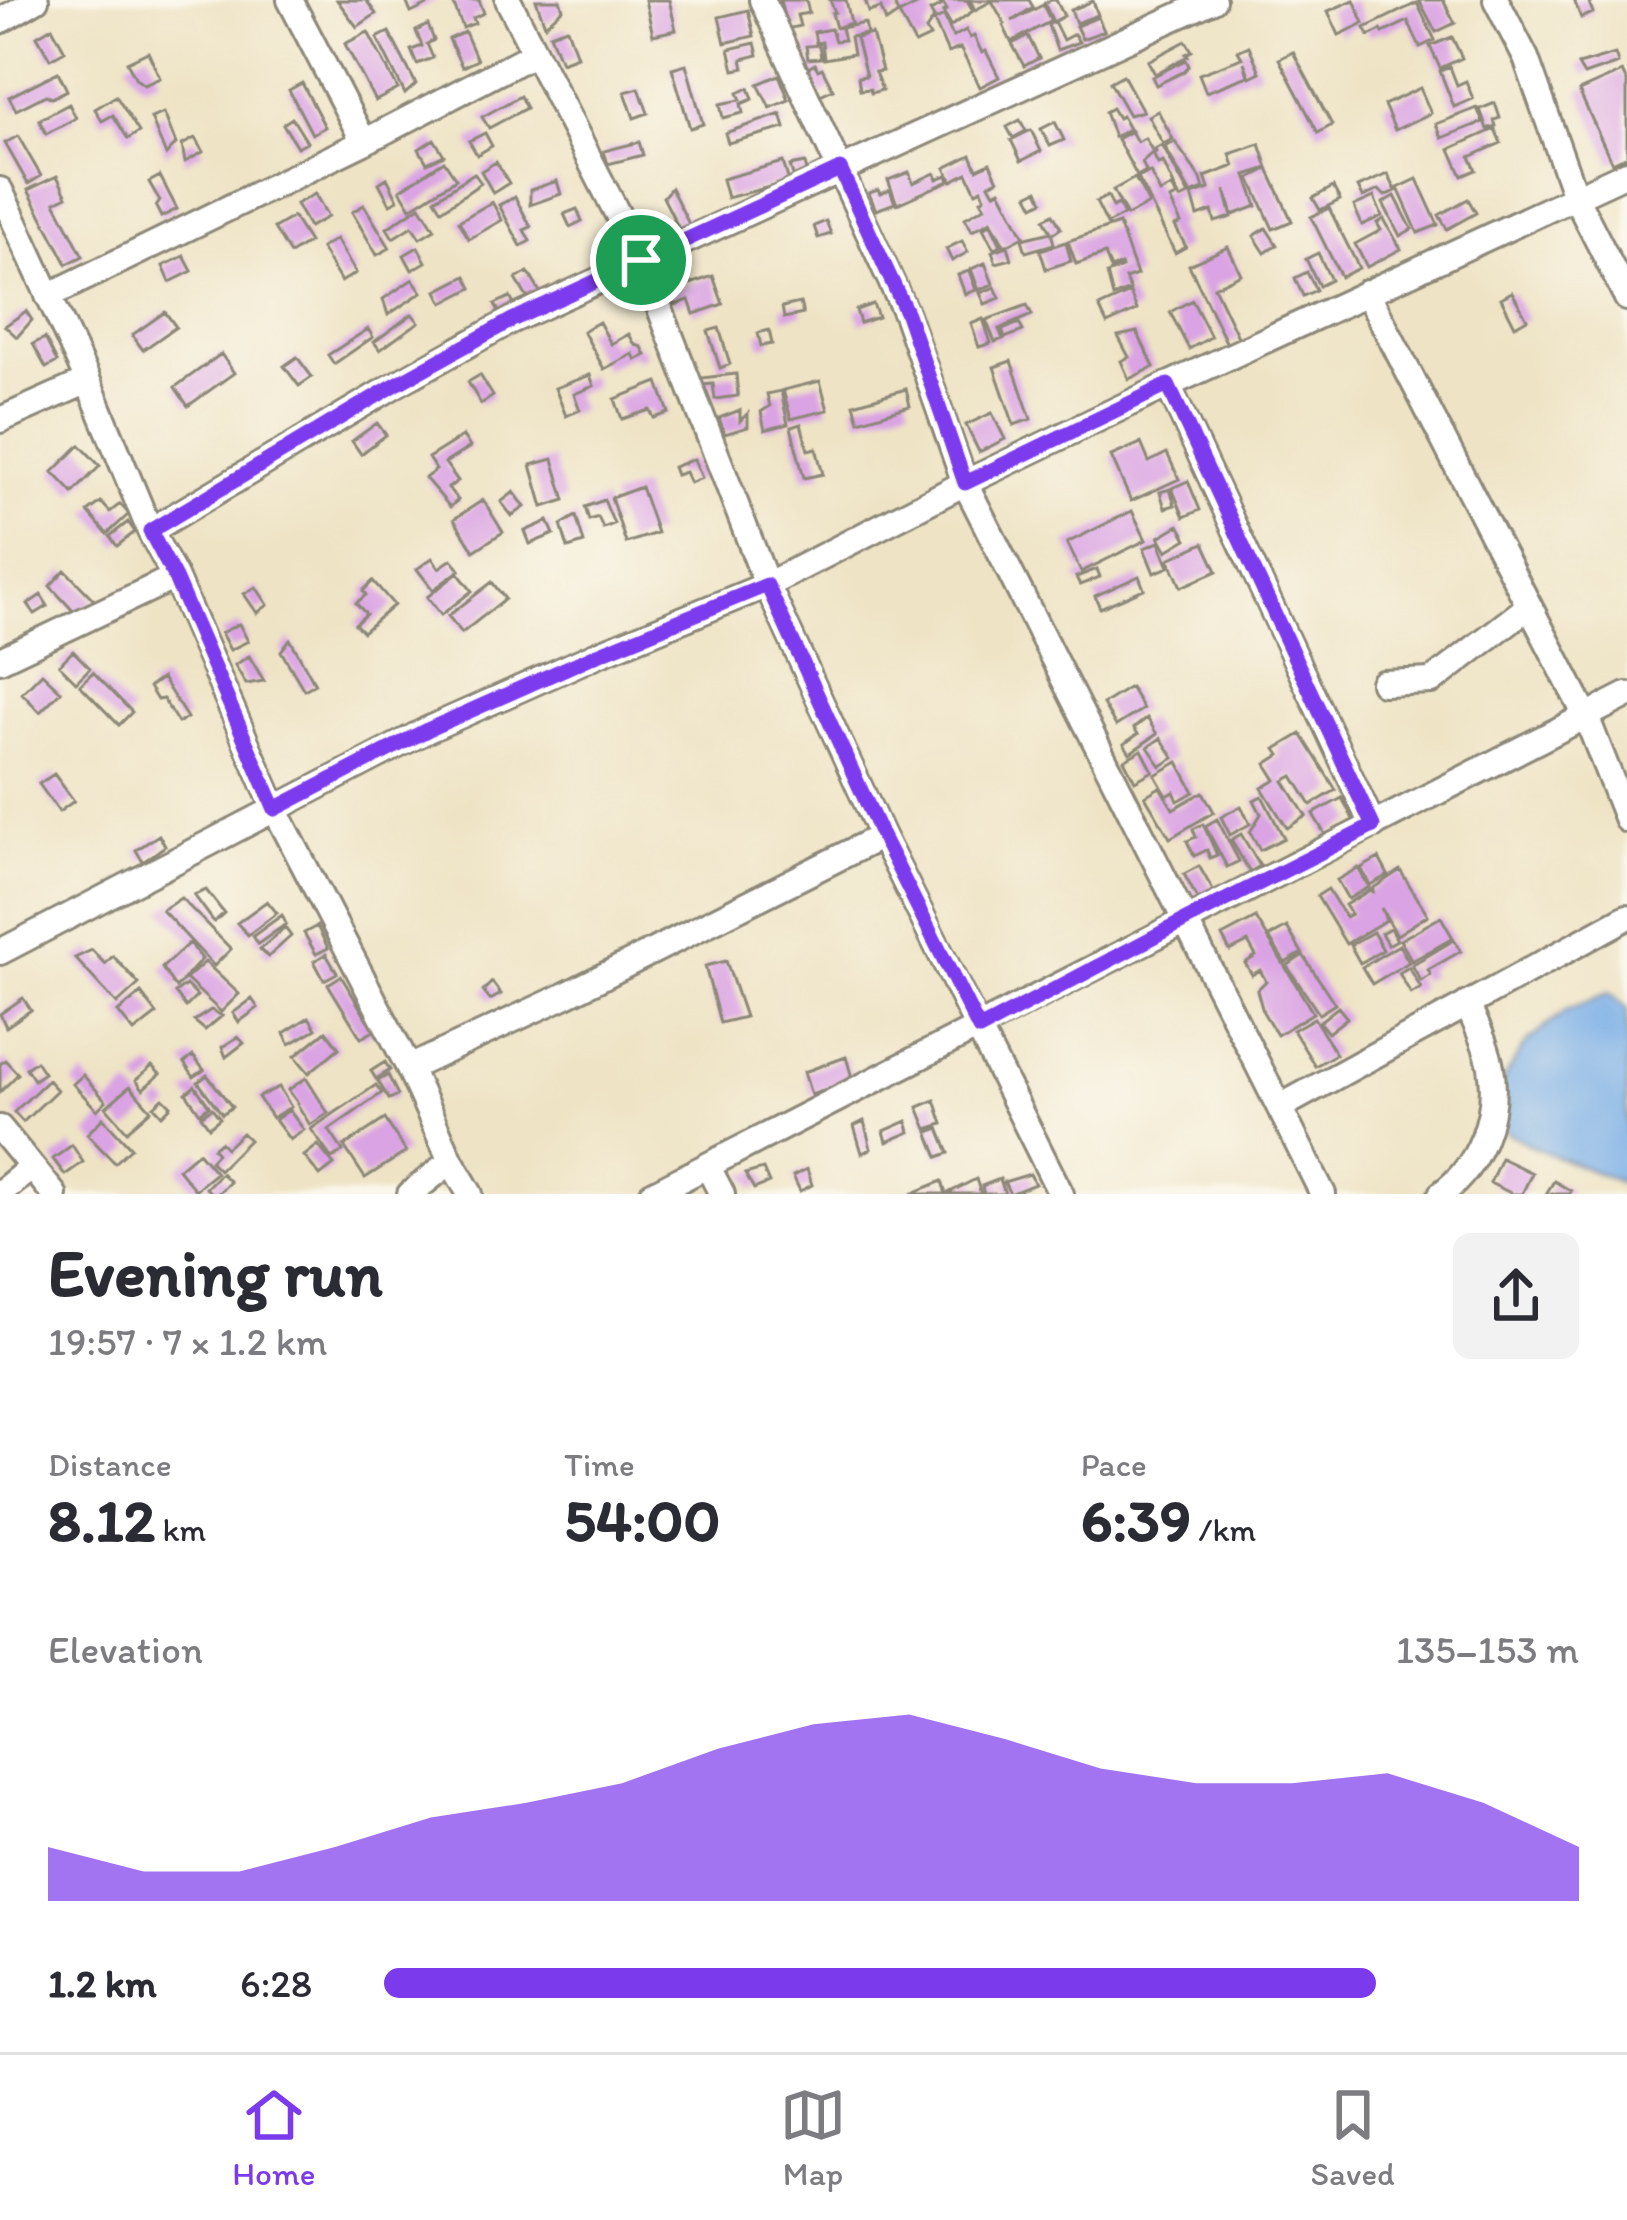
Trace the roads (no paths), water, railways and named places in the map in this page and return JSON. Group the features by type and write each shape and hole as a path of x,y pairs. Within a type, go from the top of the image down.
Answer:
{"street":[{"path":"0,21 36,0"},
{"path":"290,0 364,142"},
{"path":"508,0 641,260 767,585 882,836 1061,1194"},
{"path":"762,0 907,314 965,483 1323,1194"},
{"path":"150,531 492,331 1213,0"},
{"path":"1496,0 1526,58 1575,196 1627,298"},
{"path":"48,296 535,53"},
{"path":"0,952 427,730 767,585 1168,385 1627,173"},
{"path":"0,190 275,809 470,1194"},
{"path":"1366,292 1586,716 1627,820"},
{"path":"0,420 88,382"},
{"path":"1168,385 1373,826"},
{"path":"0,660 175,578"},
{"path":"1383,682 1432,681 1528,607"},
{"path":"652,1194 1627,695"},
{"path":"409,1068 563,997 882,836"},
{"path":"1280,1107 1627,917"},
{"path":"1441,1194 1473,1162 1492,1098 1491,1065 1466,1004"},
{"path":"0,1128 54,1194"},
{"path":"410,1194 452,1161"},
{"path":"0,1193 32,1167"},
{"path":"708,1167 722,1194"}],"water":[{"path":"1609,993 1627,1009 1627,1185 1506,1132 1497,1103 1505,1076 1527,1042 1567,1010"}]}
